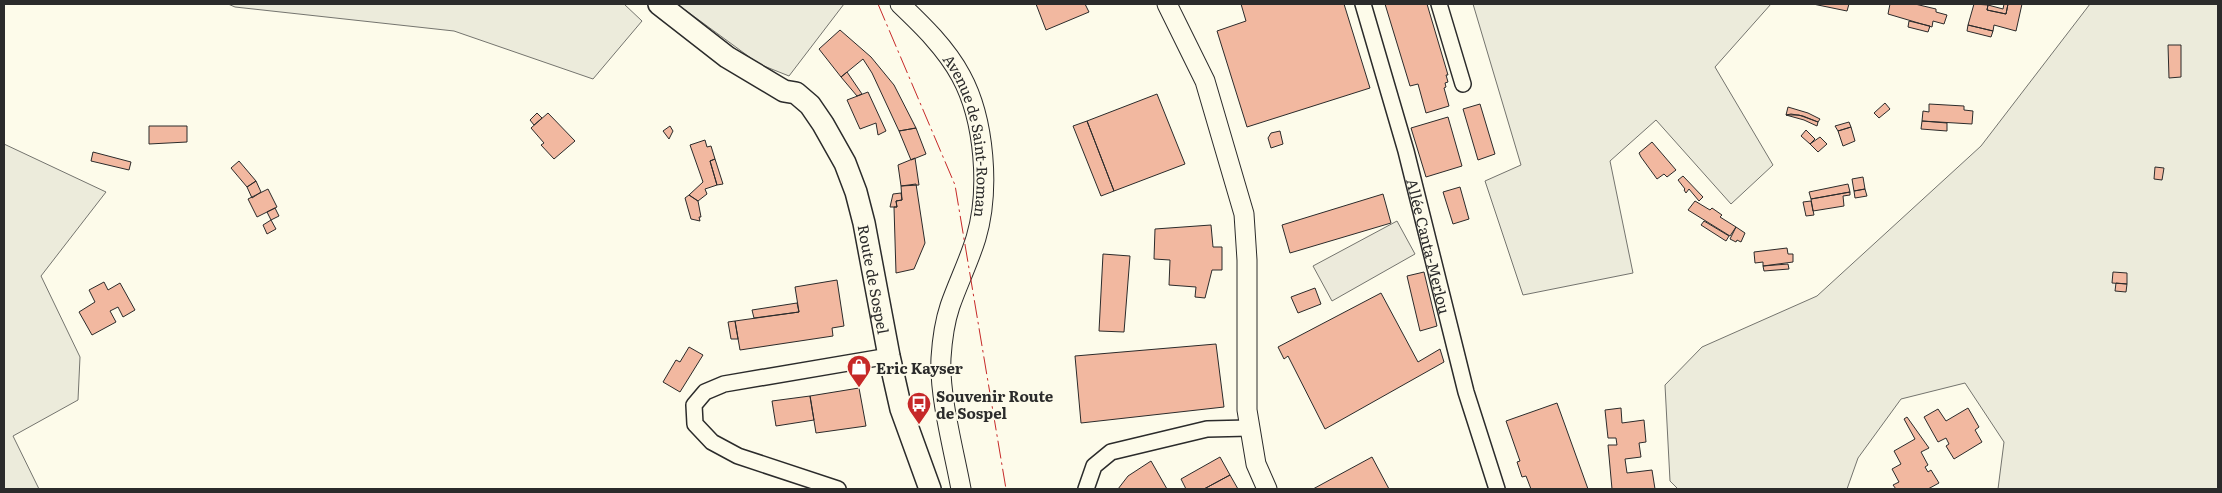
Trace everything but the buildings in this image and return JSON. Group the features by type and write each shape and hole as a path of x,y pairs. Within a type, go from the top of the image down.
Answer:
{"main road":[{"name":"Route de Sospel","path":"659,4 727,57 784,91 796,93 810,105 823,124 844,163 864,223 883,357 894,417 920,489"},
{"name":"Route de Sospel","path":"883,357 930,489"}],"street":[{"name":"Avenue de Saint-Roman","path":"900,4 935,40 961,76 974,107 982,154 984,204 976,239 950,308 941,359 944,402 960,489"},
{"path":"1167,4 1205,81 1244,214 1247,260 1247,410 1256,464 1267,489"},
{"name":"Allée Canta-Merlou","path":"1363,4 1406,150 1466,392 1497,489"},
{"path":"1438,4 1464,84"},
{"path":"838,489 738,456 712,442 695,424 694,405 705,392 724,384 883,357"},
{"path":"1086,489 1094,466 1111,452 1207,429 1249,428"}],"shaded area":[{"path":"228,4 624,4 642,21 593,79 454,31 235,7"},
{"path":"677,4 844,4 789,76 759,64"},
{"path":"1473,4 1771,4 1715,67 1773,165 1731,204 1656,120 1610,161 1633,273 1523,295 1485,181 1521,165"},
{"path":"2090,4 2218,4 2218,489 1998,489 2004,442 1965,383 1901,399 1858,458 1847,489 1678,489 1670,481 1665,385 1702,347 1817,296 1981,146"},
{"path":"4,144 106,192 41,276 80,357 78,400 13,436 39,489 4,489"},
{"path":"1397,221 1415,254 1332,301 1313,266"}],"power":[{"path":"878,4 955,185 1006,489"}],"place":[{"name":"Eric Kayser","path":"859,388"},
{"name":"Souvenir Route de Sospel","path":"919,425"}]}
